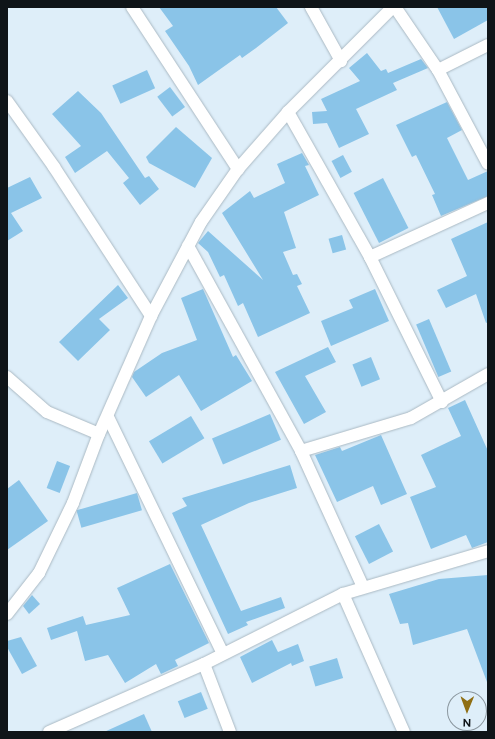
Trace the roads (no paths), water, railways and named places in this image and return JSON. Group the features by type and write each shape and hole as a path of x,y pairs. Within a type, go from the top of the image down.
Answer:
{"street":[{"path":"132,7 238,169"},
{"path":"311,7 340,61"},
{"path":"7,614 39,574 73,503 99,434 151,316 188,246 238,169 288,112 394,7 438,70 488,164"},
{"path":"438,70 488,46"},
{"path":"7,101 54,167 151,316"},
{"path":"288,112 370,257 442,402"},
{"path":"370,257 488,203"},
{"path":"188,246 301,451 363,587"},
{"path":"301,451 411,418 442,402 488,374"},
{"path":"7,377 47,412 99,434"},
{"path":"108,416 223,654"},
{"path":"49,732 68,729 204,664 343,594 488,551"},
{"path":"343,594 404,732"},
{"path":"204,664 230,732"}]}
